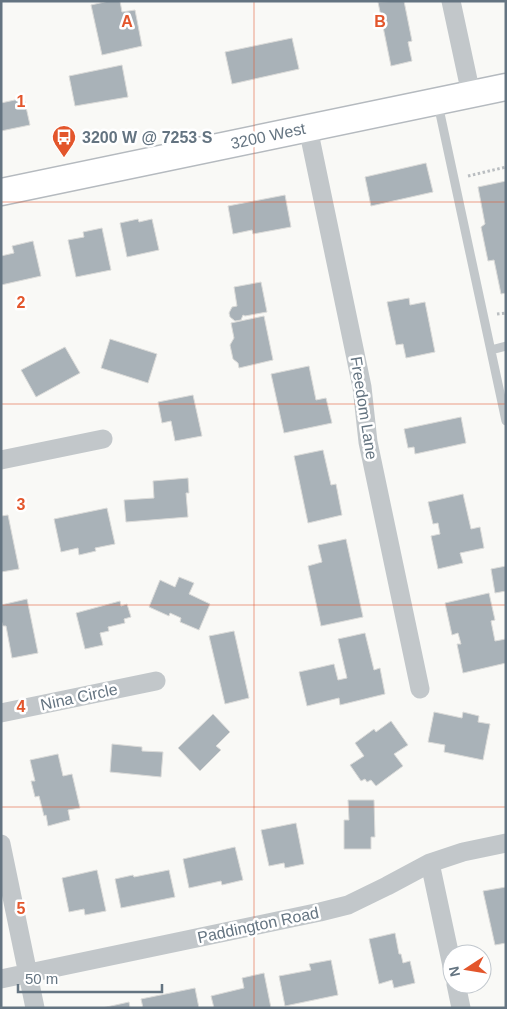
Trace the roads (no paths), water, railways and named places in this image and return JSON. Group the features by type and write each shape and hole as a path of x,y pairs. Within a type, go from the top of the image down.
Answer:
{"street":[{"path":"451,1 471,94"},
{"name":"3200 West","path":"1,192 506,87"},
{"name":"Freedom Lane","path":"308,128 362,387 368,442 420,689"},
{"path":"1,460 103,439"},
{"name":"Nina Circle","path":"1,713 156,681"},
{"name":"Paddington Road","path":"1,979 348,905 430,863 463,852 506,843"},
{"path":"1,844 35,1008"},
{"path":"430,863 447,944"},
{"path":"458,994 461,1008"}],"lane":[{"path":"438,101 506,421"},
{"path":"491,350 506,346"}],"place":[{"name":"3200 W @ 7253 S","path":"64,158"}]}
